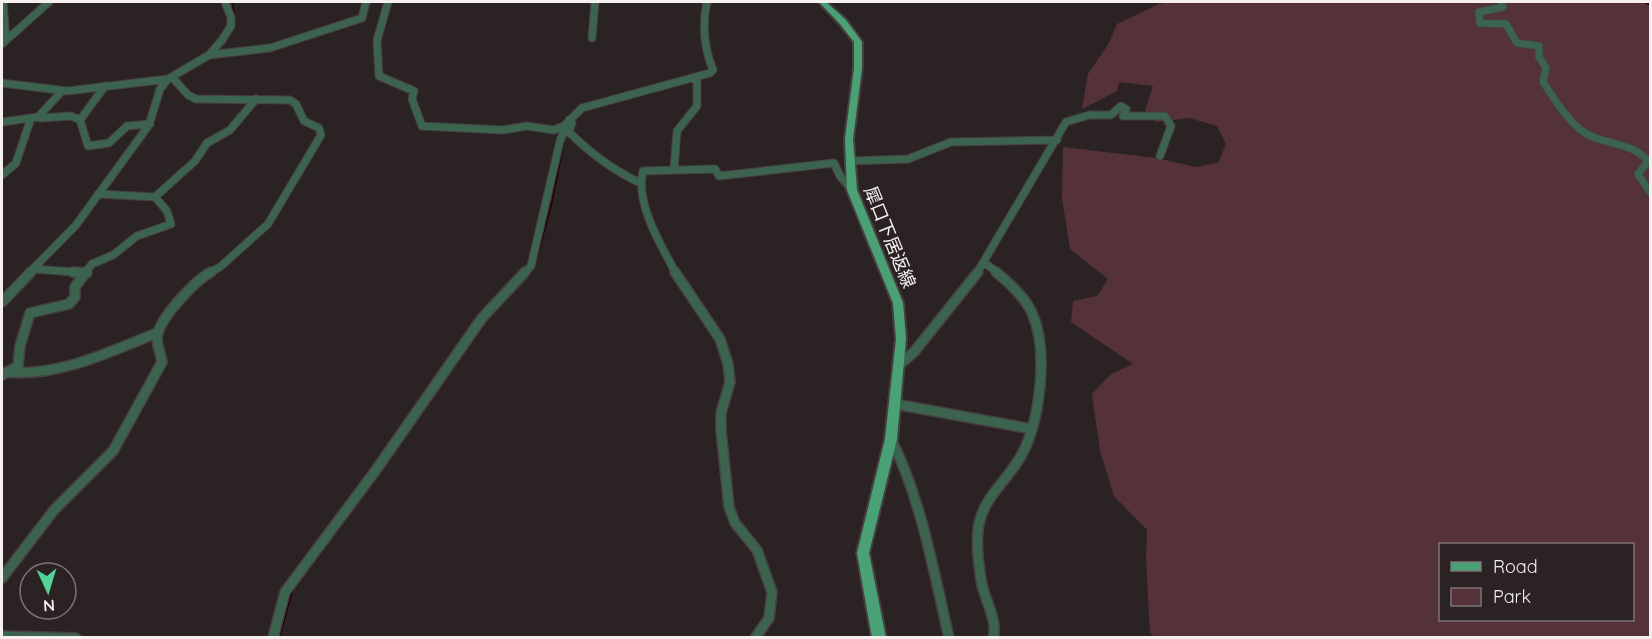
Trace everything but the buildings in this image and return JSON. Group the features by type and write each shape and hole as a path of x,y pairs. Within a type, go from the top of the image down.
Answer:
{"main road":[{"name":"犀口下居返線","path":"822,2 843,22 858,42 858,68 849,139 852,190 898,303 901,339 891,439 863,553 879,638"}],"street":[{"path":"3,2 4,42"},
{"path":"4,42 49,2"},
{"path":"2,302 76,225 150,124 160,89 170,78 209,55 231,26 231,17 225,2"},
{"path":"209,55 270,48 306,38 362,18 366,2"},
{"path":"388,2 376,39 379,76 414,91 412,99 422,126 502,130 527,126 554,130 582,108 698,78 713,70 707,56 703,19 707,2"},
{"path":"592,38 595,2"},
{"path":"1501,2 1503,7 1479,12 1480,23 1506,24 1517,43 1539,46 1539,57 1546,68 1543,82 1552,95 1583,132 1626,147 1646,158 1647,161 1638,174 1650,192"},
{"path":"2,83 62,90 170,78 196,99 290,100 296,104 303,121 319,128 321,135 268,224 220,267 197,280 157,333 75,365 28,374 4,373"},
{"path":"674,169 677,131 697,106 698,78"},
{"path":"80,120 105,86"},
{"path":"40,118 62,90"},
{"path":"98,194 155,197 195,161 207,142 230,130 229,128 256,99"},
{"path":"899,365 914,352 985,263 1066,123 1089,115 1111,114 1121,106 1126,109 1123,116 1157,114 1169,121 1171,126 1160,156"},
{"path":"2,122 71,116 80,120 88,146 109,143 127,126 150,124"},
{"path":"569,120 573,120 569,132 599,161 615,172 640,183"},
{"path":"273,638 285,592 376,470 482,318 534,260 560,141 569,120"},
{"path":"2,175 16,163 30,121"},
{"path":"849,161 908,159 951,142 1057,140"},
{"path":"755,638 769,618 772,608 772,592 757,550 735,523 729,507 721,430 721,413 730,382 728,364 720,339 675,272 648,213 640,183 643,171 715,169 719,176 834,163 840,176 852,190"},
{"path":"4,373 18,366 17,359 27,316 69,304 75,297 75,287 92,264 113,255 131,239 171,224 167,211 155,197"},
{"path":"985,263 1009,284 1033,315 1038,337 1039,366 1032,429 1020,457 992,494 980,516 979,565 988,608 996,629 993,638"},
{"path":"34,268 87,273"},
{"path":"2,578 54,510 114,451 162,362 157,333"},
{"path":"895,404 1032,429"},
{"path":"891,439 900,457 929,553 949,638"},
{"path":"2,636 76,638"}],"green space":[{"path":"1175,2 1650,2 1650,637 1154,637 1150,633 1147,530 1114,496 1100,451 1092,394 1111,374 1133,364 1071,322 1073,301 1097,296 1108,279 1070,249 1062,198 1063,147 1156,158 1196,167 1218,163 1226,144 1217,126 1189,118 1156,122 1145,111 1153,86 1119,82 1117,91 1082,109 1088,74 1109,43 1117,24 1159,4"}],"waterway":[{"path":"233,2 234,17"},
{"path":"535,265 552,202 565,136"},
{"path":"279,638 293,588"}]}
